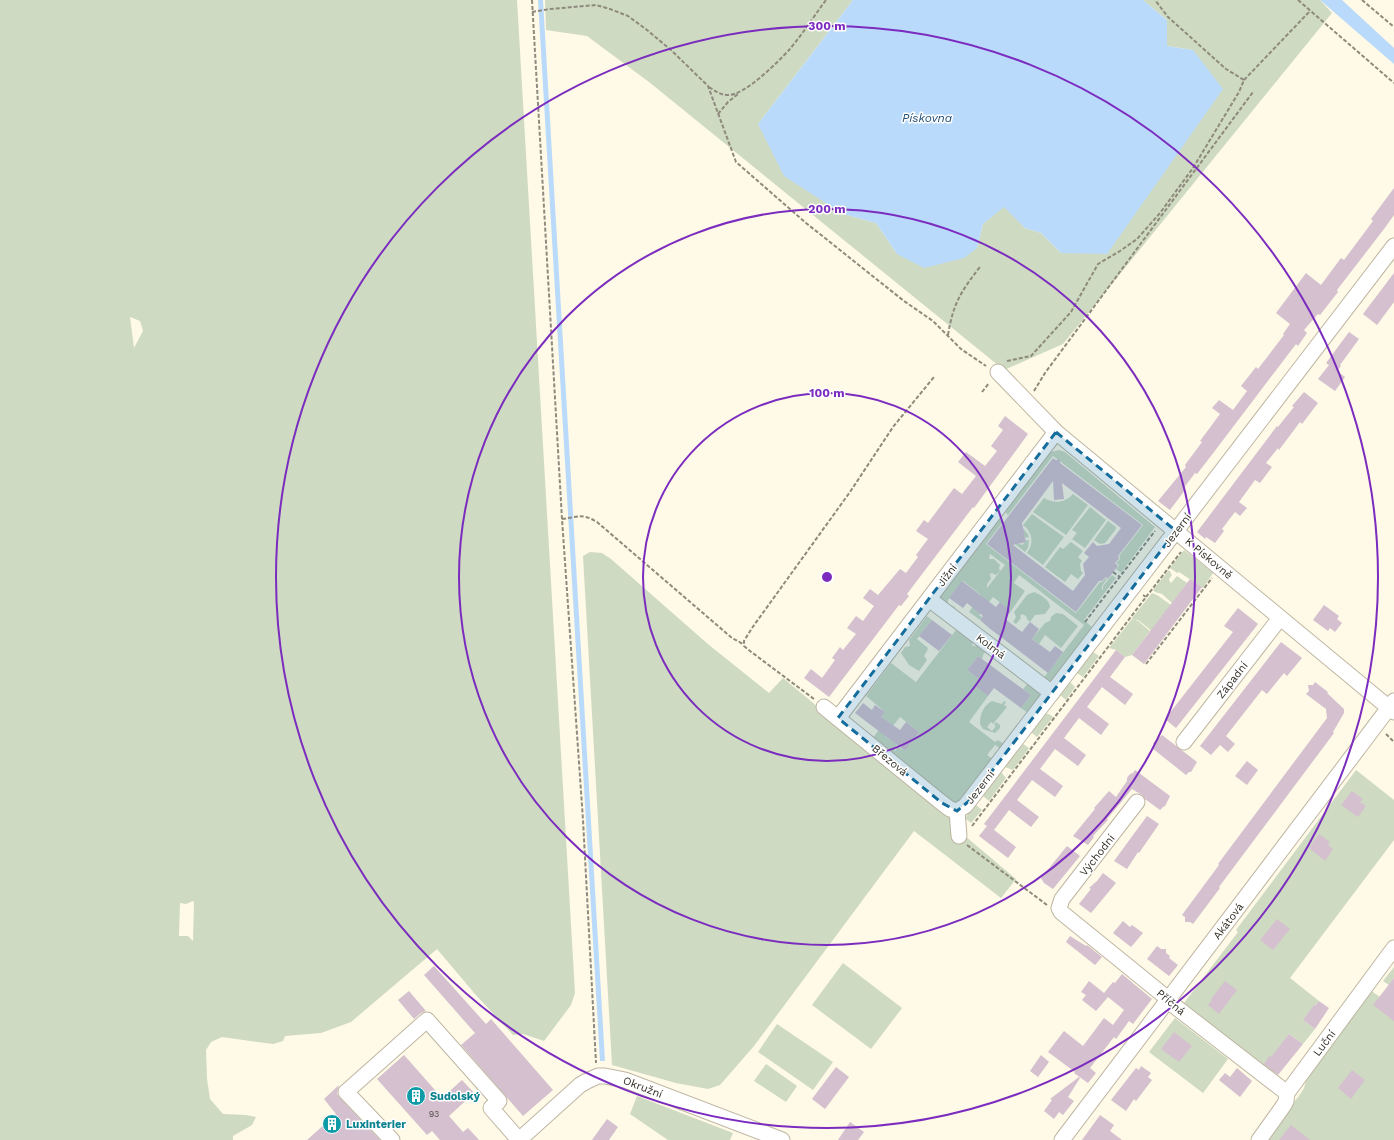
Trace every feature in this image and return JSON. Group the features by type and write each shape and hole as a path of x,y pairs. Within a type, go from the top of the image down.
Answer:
{"street":[{"name":"Jezerní","path":"957,811 965,806 1394,246"},
{"name":"K Pískovně","path":"999,368 1027,402 1056,432 1280,618 1392,707"},
{"name":"Jižní","path":"838,718 1056,432"},
{"name":"Kolmá","path":"929,599 1052,693"},
{"name":"Západní","path":"1184,742 1280,618"},
{"name":"Březová","path":"824,707 942,803 950,809 957,811"},
{"name":"Akátová","path":"1062,1140 1392,707"},
{"name":"Východní","path":"1059,908 1062,899 1136,802"},
{"path":"957,811 959,836"},
{"name":"Příčná","path":"1059,908 1064,914 1172,1004 1287,1093"},
{"name":"Luční","path":"1258,1140 1284,1105 1287,1093 1394,948"},
{"path":"392,1140 346,1092 427,1020 499,1101 491,1108 519,1140"},
{"name":"Okružní","path":"519,1140 580,1085 593,1078 605,1076 624,1080 782,1140"}],"path":[{"path":"532,0 562,520 583,828 596,1066"},
{"path":"718,114 728,102 760,78 789,50 826,0"},
{"path":"1155,0 1168,17 1226,69 1244,80"},
{"path":"1298,0 1394,83"},
{"path":"1362,0 1394,27"},
{"path":"532,12 596,5 610,8 628,16 671,50 708,86 720,94 729,95 739,93"},
{"path":"708,86 736,162 806,223 904,301 933,321 961,348 986,366 999,368 1031,356 1071,312 1098,264 1137,239 1160,214 1193,168 1239,92 1244,80 1310,11"},
{"path":"1027,402 1045,373 1253,92"},
{"path":"948,335 950,316 954,305 967,283 980,266"},
{"path":"743,644 752,628 850,492 892,427 934,377"},
{"path":"562,520 583,516 597,522 732,638 743,644 750,652 824,707"},
{"path":"1085,622 1158,527"},
{"path":"972,826 1184,548"},
{"path":"1113,572 1124,580"},
{"path":"1146,664 1215,574"},
{"path":"1142,594 1146,597"},
{"path":"959,836 960,840 1049,907 1059,908"}],"highlighted area":[{"path":"1056,432 1176,531 969,801 957,811 942,803 838,718"}],"green space":[{"path":"0,0 517,0 575,993 571,1005 544,1041 523,1034 513,1035 475,994 437,949 351,1022 321,1033 285,1036 283,1041 273,1044 222,1037 211,1042 206,1050 207,1079 210,1099 223,1114 256,1117 252,1125 233,1136 233,1140 0,1140","holes":["130,317 140,321 143,331 134,348","193,901 194,902 193,941 188,936 179,936 180,903 186,904"]},
{"path":"545,0 853,0 758,124 843,214 876,223 897,254 977,248 983,224 1004,206 1025,228 1041,233 1061,253 1193,50 1167,46 1167,20 1143,0 1320,0 1332,13 1063,344 1004,370 649,82 587,36 546,30"},
{"path":"1048,449 1051,452 1059,450 1065,452 1155,527 1121,573 1116,569 1119,565 1116,563 1120,559 1119,556 1143,525 1053,456 1008,515 1004,511 1022,489"},
{"path":"1073,494 1088,505 1066,535 1033,512 1044,498 1059,502"},
{"path":"1090,507 1106,520 1085,548 1072,539 1077,533 1072,530"},
{"path":"1032,514 1064,537 1043,565 1027,553 1031,546 1031,535 1023,525"},
{"path":"999,519 1003,522 986,544 1076,613 1100,582 1106,578 1107,579 1102,586 1103,590 1103,586 1112,575 1116,578 1084,620 1093,628 1053,681 1049,682 1042,680 1084,625 1019,575 1014,583 1025,591 1011,611 993,597 979,615 982,617 980,620 969,612 981,595 963,581 948,600 948,604 955,607 952,611 939,599 940,594 976,547 978,548","holes":["990,554 1005,565 987,588 987,584 991,579 990,574 992,573 996,575 1000,571 1000,565 994,559 989,559"]},
{"path":"1108,521 1116,527 1116,529 1105,543 1100,544 1094,540"},
{"path":"1022,527 1029,537 1026,538 1024,535 1017,543 1022,545 1029,540 1028,548 1025,552 1014,543"},
{"path":"1071,542 1083,551 1078,557 1082,561 1080,564 1081,571 1083,573 1078,579 1071,574 1065,582 1045,567 1060,547 1063,549"},
{"path":"1184,550 1213,573 1203,588 1179,572 1177,573 1170,568"},
{"path":"590,552 602,553 611,559 709,645 769,693 783,678 946,813 952,822 953,831 965,841 965,836 1016,879 1001,898 914,831 754,1046 720,1085 708,1089 676,1083 612,1065 583,556"},
{"path":"1169,570 1172,575 1169,579 1171,583 1177,576 1187,583 1172,603 1162,594 1153,590"},
{"path":"1034,592 1047,600 1050,607 1045,614 1035,615 1030,622 1026,616 1022,614 1020,616 1021,618 1016,624 1013,622 1016,617 1014,612 1027,595"},
{"path":"1152,593 1171,605 1151,631 1138,620 1134,620 1132,618"},
{"path":"1056,613 1063,614 1078,626 1061,648 1045,635 1039,644 1032,639 1045,623 1050,621 1051,617"},
{"path":"927,616 932,620 917,639 928,648 924,656 927,660 919,671 909,665 901,653 905,647 910,646 909,640"},
{"path":"1132,619 1138,621 1150,631 1132,655 1125,657 1116,650 1109,648"},
{"path":"961,629 973,641 972,645 981,645 987,653 984,653 982,659 978,656 967,670 980,680 976,687 988,696 969,722 995,742 998,740 1004,744 1001,749 995,745 987,755 994,760 961,802 953,804 871,740 886,721 881,717 885,712 866,696 891,663 916,682 956,630 958,632","holes":["900,717 919,732 905,751 898,747 895,751 894,749 897,745 885,736"]},
{"path":"1093,652 1099,656 1083,677 1077,673"},
{"path":"1030,681 1041,696 1028,713 1021,708 1031,695 1023,689"},
{"path":"1070,682 1075,687 1066,700 1060,695"},
{"path":"992,701 1002,704 1004,701 1006,702 1004,705 1007,707 993,724 991,722 987,727 992,731 996,726 994,725 996,722 1000,725 1000,728 995,733 983,729 980,724 986,705"},
{"path":"1045,714 1049,714 1053,717 1037,737 1031,732"},
{"path":"1023,744 1029,748 1013,770 1005,767"},
{"path":"1356,770 1394,800 1394,840 1290,978 1319,1001 1303,1020 1315,1029 1303,1044 1289,1034 1272,1057 1281,1064 1272,1076 1184,1003 1238,932 1236,930"},
{"path":"1001,772 1006,778 989,801 983,796"},
{"path":"975,804 982,810 971,823 966,819 966,817"},
{"path":"843,963 902,1008 871,1049 812,1005"},
{"path":"1394,967 1394,978 1389,985 1383,981"},
{"path":"1370,990 1380,997 1394,1015 1394,1140 1266,1140 1299,1096 1306,1081 1344,1024"},
{"path":"1175,1018 1228,1059 1203,1093 1149,1052"},
{"path":"777,1024 833,1062 813,1090 758,1052"},
{"path":"766,1064 797,1086 786,1102 754,1081"},
{"path":"637,1096 733,1133 730,1140 668,1140 630,1114"}],"water":[{"path":"538,0 543,0 605,1061 600,1061"},
{"name":"Pískovna","path":"853,0 1143,0 1167,20 1167,46 1193,50 1223,89 1107,254 1061,253 1041,233 1025,228 1004,207 983,224 977,248 964,258 924,268 897,254 876,223 843,214 784,176 758,124"},
{"path":"1320,0 1342,0 1394,48 1394,64"}],"building":[{"path":"1394,188 1394,215 1337,290 1338,292 1320,315 1318,314 1304,330 1307,333 1298,346 1296,344 1197,474 1195,473 1183,489 1185,490 1170,510 1158,501 1186,467 1185,465 1202,442 1200,441 1220,414 1212,408 1219,400 1233,410 1247,391 1241,386 1256,367 1258,369 1284,335 1283,334 1290,324 1276,313 1306,273 1321,285 1341,258 1344,260 1373,221 1371,219"},
{"path":"1394,273 1394,302 1377,325 1363,314"},
{"path":"1349,332 1359,339 1337,371 1345,377 1335,391 1318,379 1329,365 1326,363"},
{"path":"1304,392 1318,403 1302,424 1300,422 1279,450 1278,448 1266,463 1272,467 1260,483 1255,480 1239,502 1247,508 1240,516 1235,512 1222,529 1224,531 1215,543 1206,537 1205,539 1197,532"},
{"path":"1005,416 1028,434 974,508 973,507 907,594 909,596 901,606 899,605 829,697 804,678 811,669 822,678 835,660 832,658 840,647 843,650 856,634 847,628 856,616 863,621 874,606 863,598 870,589 878,595 900,569 906,573 918,557 916,555 928,539 916,531 924,520 928,523 954,488 962,494 976,476 958,462 966,452 985,466 997,451 991,446 1003,430 998,426"},
{"path":"1053,458 1056,460 1060,459 1060,463 1142,525 1118,556 1119,559 1115,563 1118,566 1108,579 1106,577 1102,581 1099,581 1076,612 987,544","holes":["1053,481 1054,500 1064,499 1062,483 1121,528 1109,544 1097,546 1093,542 1084,553 1089,557 1083,564 1085,575 1073,591 1013,545 1026,542 1022,523"]},
{"path":"1190,579 1202,587 1144,664 1132,655"},
{"path":"962,581 996,607 1000,602 1011,611 1005,619 1022,632 1030,622 1039,629 1032,639 1050,652 1055,646 1063,652 1048,673 989,628 980,620 983,616 967,603 963,608 949,598"},
{"path":"1324,605 1339,616 1337,619 1342,623 1335,632 1330,628 1328,631 1313,620"},
{"path":"1238,608 1258,624 1176,728 1165,719 1233,632 1224,626"},
{"path":"932,620 952,635 939,651 919,636"},
{"path":"1281,642 1302,658 1287,676 1284,673 1267,694 1262,690 1226,736 1235,744 1228,752 1220,745 1211,755 1200,746"},
{"path":"1116,650 1125,657 1110,677 1133,694 1125,705 1102,687 1087,707 1109,724 1101,735 1079,718 1064,738 1086,755 1078,766 1055,749 1040,769 1063,786 1055,797 1032,780 1017,800 1039,817 1031,827 1009,810 994,830 1016,847 1008,858 979,836 987,826 984,824"},
{"path":"978,656 1031,695 1021,708 994,688 988,696 976,687 980,680 967,670"},
{"path":"1315,682 1328,692 1327,693 1344,709 1344,713 1333,732 1334,733 1193,924 1190,922 1185,922 1185,917 1182,915 1219,865 1218,864 1327,718 1326,709 1306,694 1309,691 1308,685 1313,685"},
{"path":"863,703 872,710 875,705 885,712 881,717 900,730 906,722 919,732 905,751 855,713"},
{"path":"1162,735 1197,762 1191,772 1186,775 1152,748 1154,745 1153,743"},
{"path":"1247,761 1258,770 1247,785 1235,776"},
{"path":"1135,770 1170,796 1165,806 1160,810 1132,789 1107,819 1108,820 1093,836 1094,837 1088,845 1073,836 1109,791 1116,797 1127,781 1127,778"},
{"path":"1352,791 1363,799 1360,802 1366,806 1358,817 1341,805"},
{"path":"1147,816 1159,824 1127,869 1114,861"},
{"path":"1319,834 1330,842 1328,845 1333,849 1325,861 1309,848"},
{"path":"1067,846 1080,856 1053,889 1044,883 1041,878"},
{"path":"1103,873 1116,883 1091,913 1079,904 1091,889 1089,888"},
{"path":"1277,919 1290,929 1273,950 1260,940"},
{"path":"1123,921 1130,927 1132,925 1143,933 1131,947 1113,933"},
{"path":"1070,936 1086,946 1087,945 1102,957 1095,965 1066,942"},
{"path":"1157,946 1161,949 1166,949 1166,953 1170,956 1169,958 1178,965 1169,976 1147,959"},
{"path":"434,966 486,1024 491,1019 553,1090 523,1116 461,1045 475,1033 424,975"},
{"path":"1122,974 1152,999 1133,1024 1129,1021 1116,1039 1114,1037 1090,1068 1096,1073 1088,1083 1048,1052 1064,1031 1083,1046 1104,1018 1113,1025 1124,1010 1108,997 1096,1011 1082,1000 1086,995 1081,992 1089,981 1104,993"},
{"path":"1394,978 1394,1021 1373,1005"},
{"path":"1225,981 1237,990 1219,1014 1208,1005"},
{"path":"409,991 426,1011 414,1019 398,1000"},
{"path":"1319,1001 1329,1008 1315,1029 1303,1020 1314,1005 1315,1006"},
{"path":"1174,1032 1192,1046 1179,1062 1161,1049"},
{"path":"1289,1034 1303,1044 1278,1075 1264,1064 1269,1056 1271,1057"},
{"name":"Sudolský","path":"404,1055 442,1098 462,1080 474,1093 449,1116 463,1132 468,1128 479,1140 440,1140 432,1131 427,1135 377,1079"},
{"path":"1041,1055 1049,1062 1038,1077 1030,1071"},
{"path":"1141,1066 1151,1073 1148,1077 1152,1080 1136,1101 1134,1099 1126,1111 1111,1100 1136,1068 1139,1070"},
{"path":"836,1067 849,1077 825,1109 812,1099"},
{"path":"1237,1068 1252,1081 1240,1097 1219,1080 1225,1073 1230,1077"},
{"path":"1352,1070 1365,1080 1351,1099 1338,1088"},
{"path":"1079,1077 1080,1078 1068,1097 1074,1101 1063,1115 1059,1112 1054,1119 1044,1111 1052,1100 1050,1099"},
{"path":"339,1085 337,1094 380,1140 307,1140 336,1114 324,1099"},
{"path":"1100,1115 1114,1125 1110,1131 1122,1140 1082,1140"},
{"path":"607,1119 618,1127 609,1140 592,1140"},
{"path":"850,1122 864,1132 858,1140 838,1140"},
{"path":"1291,1125 1310,1140 1279,1140"}],"place":[{"name":"Sudolský","path":"416,1096"},
{"name":"Luxinterier","path":"332,1124"}]}
